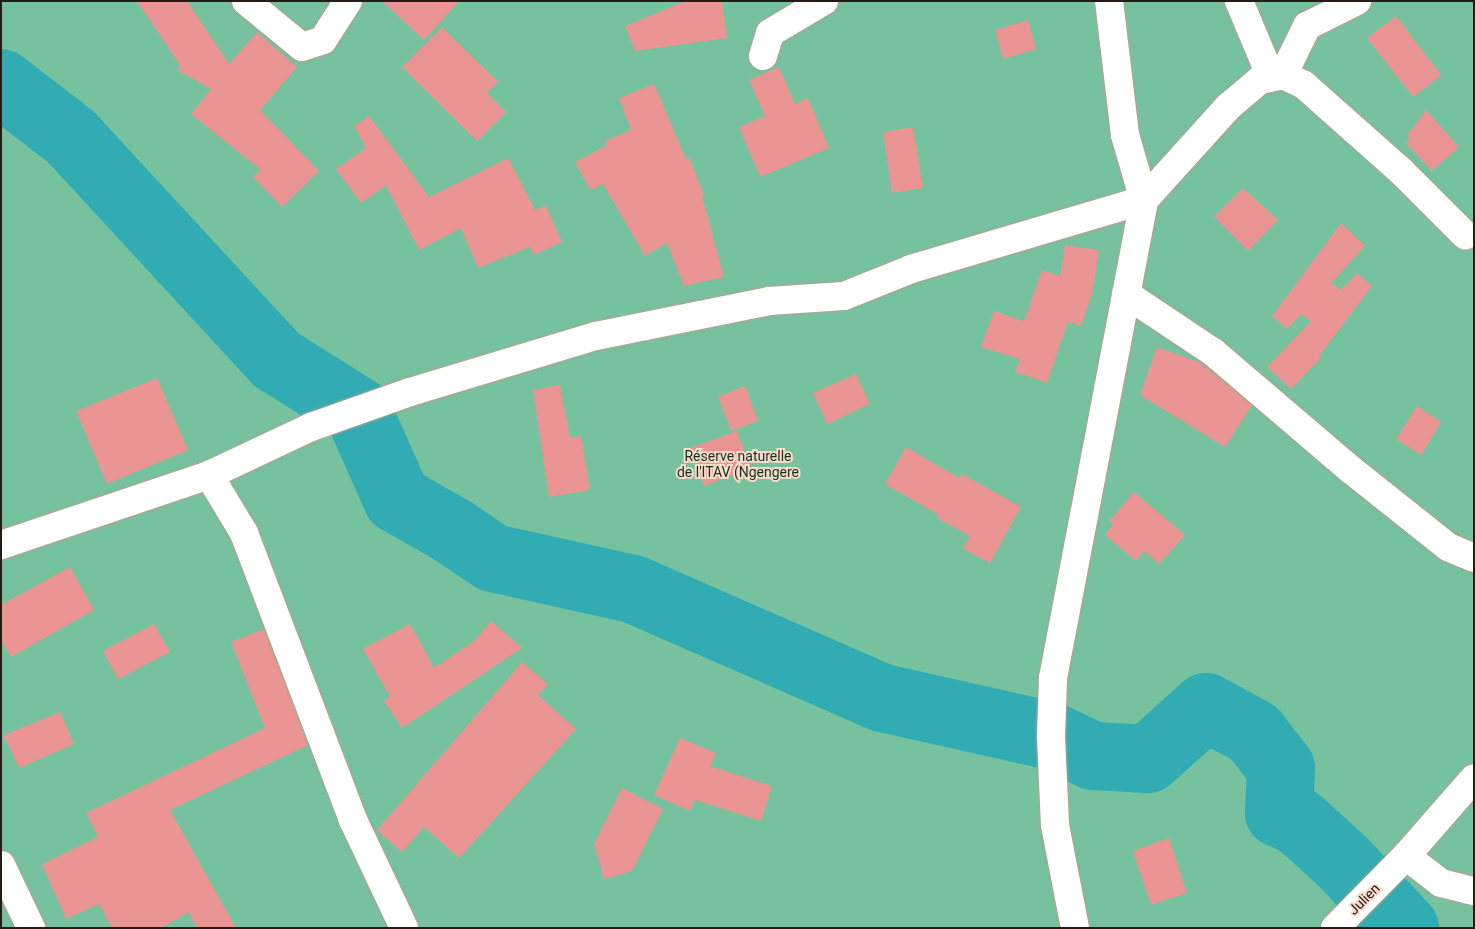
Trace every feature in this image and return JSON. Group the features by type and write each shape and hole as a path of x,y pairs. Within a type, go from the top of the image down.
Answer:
{"street":[{"path":"246,1 302,47 323,40 348,1"},
{"path":"763,56 770,33 824,1"},
{"path":"1075,928 1055,825 1052,766 1053,678 1144,200 1125,135 1110,1"},
{"path":"1239,1 1277,76"},
{"path":"1277,76 1307,26 1357,1"},
{"path":"1,545 209,475 311,428 410,392 596,336 769,301 844,296 911,269 1144,200 1228,107 1260,80 1277,76 1304,85 1401,171 1465,235"},
{"path":"1126,294 1213,352 1350,470 1448,547 1474,558"},
{"path":"209,475 244,532 353,820 404,928"},
{"name":"Julien","path":"1335,928 1399,863 1474,778"},
{"path":"1399,863 1441,883 1474,891"},
{"path":"1,865 31,928"}],"green space":[{"name":"Réserve naturelle de l'ITAV (Ngengere","path":"1,1 1474,1 1474,928 1,928"}],"building":[{"path":"137,1 187,1 229,64 257,32 297,67 260,110 319,171 282,207 253,177 261,170 191,114 211,89 177,70 180,65"},
{"path":"382,1 459,1 424,40"},
{"path":"686,1 722,1 727,38 635,51 625,26"},
{"path":"1396,16 1441,75 1413,97 1367,38"},
{"path":"1028,20 1036,49 1003,59 995,30"},
{"path":"442,27 498,82 487,93 506,112 477,141 402,67"},
{"path":"779,67 795,104 808,98 829,148 760,177 739,127 765,116 749,80"},
{"path":"654,84 686,159 689,157 704,195 702,196 724,277 684,286 667,243 645,256 603,184 590,190 575,162 607,145 605,141 631,130 619,98"},
{"path":"1426,110 1459,147 1432,171 1406,143 1410,139 1407,136"},
{"path":"369,116 429,197 508,158 535,210 546,206 562,242 534,255 530,247 478,268 461,228 419,250 386,185 361,203 336,169 366,148 354,126"},
{"path":"913,127 923,188 892,193 883,132"},
{"path":"1243,188 1278,220 1248,251 1214,217"},
{"path":"1341,223 1365,246 1331,283 1341,290 1357,273 1372,286 1319,356 1321,358 1291,389 1267,367 1311,321 1301,314 1287,329 1272,316"},
{"path":"1065,245 1099,250 1092,294 1081,326 1068,322 1047,383 1015,372 1020,359 981,347 994,311 1024,321 1042,270 1060,276"},
{"path":"1157,347 1201,363 1252,405 1225,447 1140,395"},
{"path":"856,374 870,404 827,424 813,393"},
{"path":"157,378 188,450 107,484 76,411"},
{"path":"560,385 570,438 581,436 590,490 549,497 533,390"},
{"path":"745,386 758,421 731,431 718,397"},
{"path":"1417,406 1441,422 1421,455 1396,439"},
{"path":"737,431 751,468 704,486 690,448"},
{"path":"906,447 959,478 962,474 1021,507 990,563 963,549 970,536 937,518 939,515 885,484"},
{"path":"1134,492 1185,535 1159,564 1144,551 1136,561 1105,535 1113,524 1109,521"},
{"path":"70,567 94,610 11,657 1,640 1,605"},
{"path":"491,621 522,648 402,728 384,701 390,697 363,649 410,624 434,668 474,641"},
{"path":"154,624 170,652 118,679 103,651"},
{"path":"264,629 308,745 170,810 236,928 197,928 189,912 161,928 112,928 99,904 66,919 42,864 98,837 86,813 265,728 231,642"},
{"path":"522,662 548,684 538,695 576,729 459,858 424,827 402,852 377,830"},
{"path":"60,712 74,744 19,768 4,735"},
{"path":"680,738 716,753 710,766 772,786 761,821 695,800 690,811 654,795"},
{"path":"622,788 663,809 632,871 604,879 594,844"},
{"path":"1169,838 1187,893 1151,905 1133,851"}],"waterway":[{"path":"1,83 71,137 277,360 358,411 397,499 453,531 493,558 633,589 883,698 1051,736 1093,756 1148,759 1206,707 1254,733 1281,768 1279,813 1299,822 1343,862 1405,928"}]}
